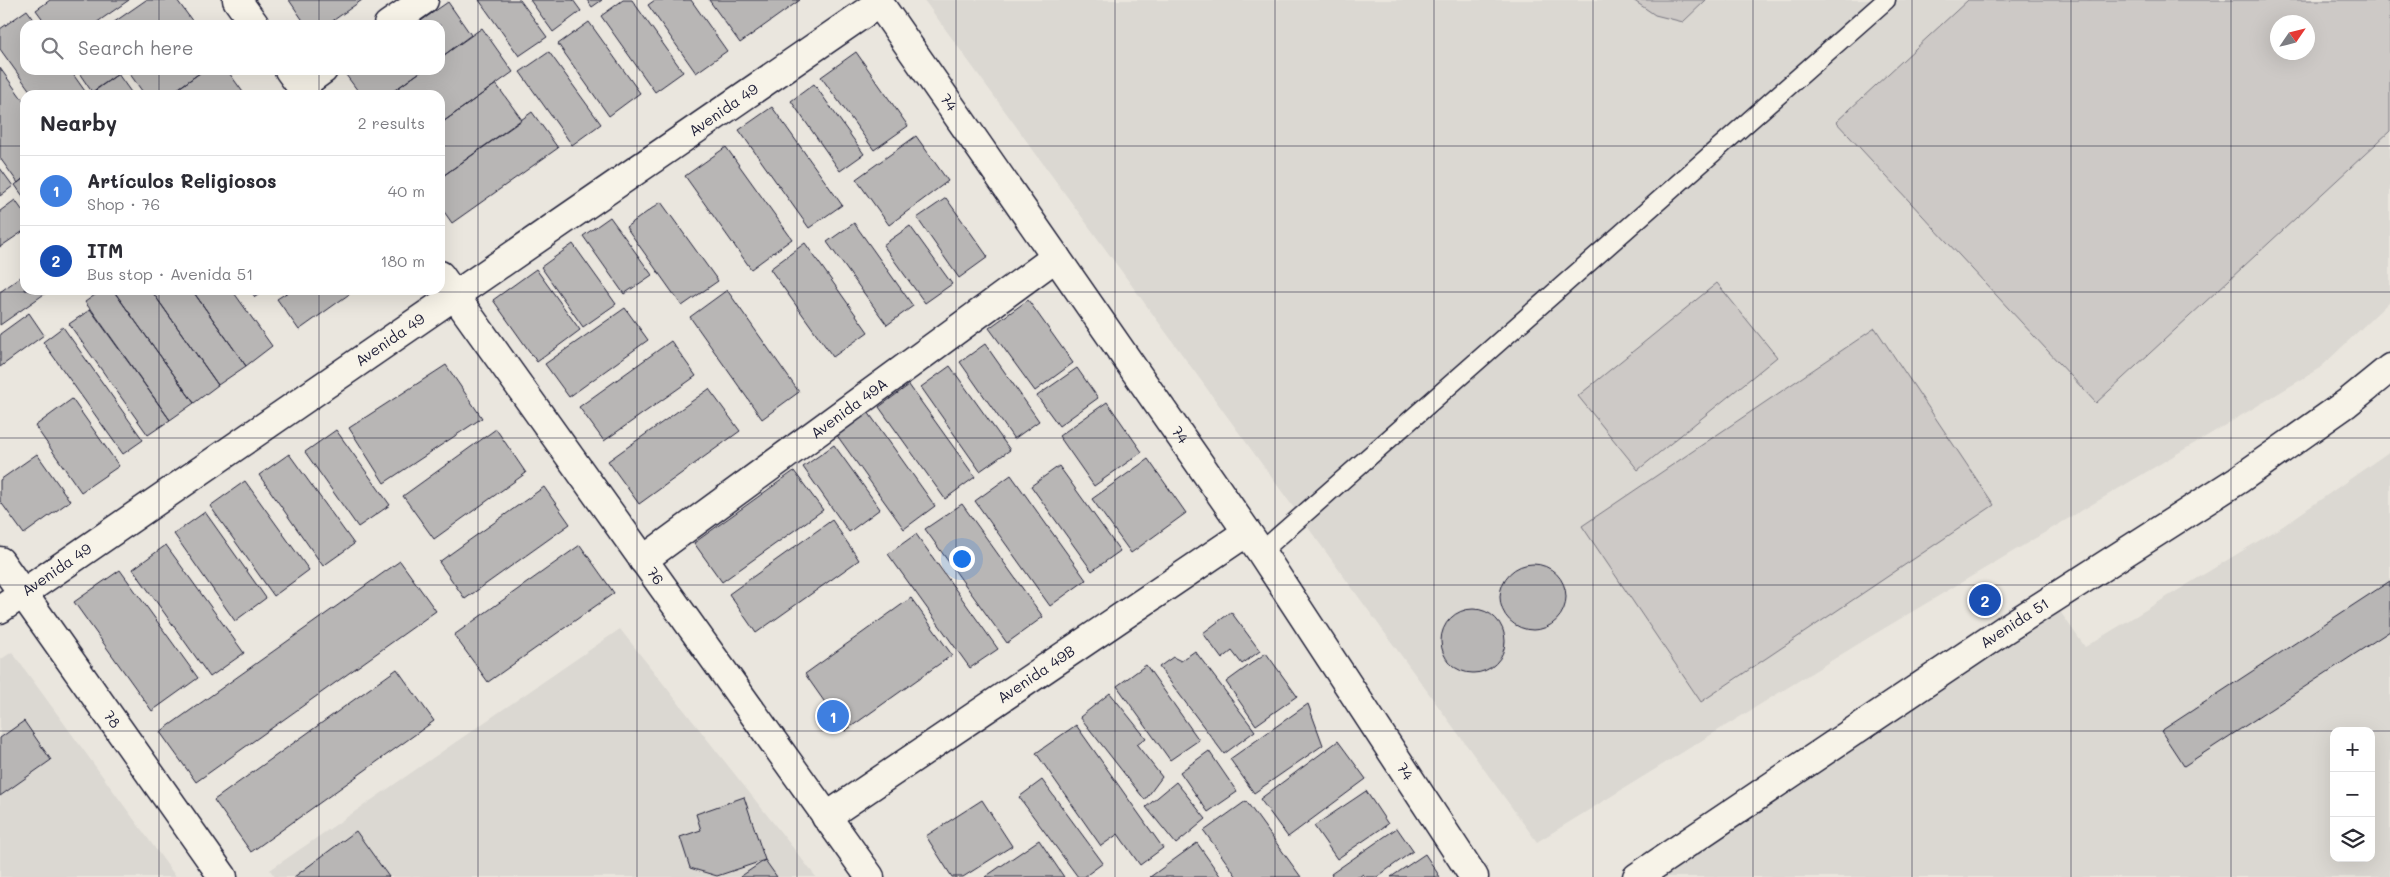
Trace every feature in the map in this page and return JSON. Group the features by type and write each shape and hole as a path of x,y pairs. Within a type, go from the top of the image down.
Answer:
{"street":[{"path":"237,0 251,20"},
{"path":"395,20 424,0"},
{"name":"74","path":"878,2 1254,542 1474,877"},
{"name":"Avenida 49","path":"448,285 878,2"},
{"path":"299,84 314,75"},
{"name":"Avenida 49A","path":"643,560 1056,257"},
{"name":"76","path":"448,285 870,877"},
{"name":"Avenida 49","path":"0,610 434,295"},
{"name":"Avenida 51","path":"1637,877 2004,630 2238,480 2347,403 2390,368"},
{"name":"Avenida 49B","path":"826,817 1254,542"},
{"name":"78","path":"0,561 223,877"}],"lane":[{"path":"1254,542 1886,0"}],"shaded area":[{"path":"924,0 2390,0 2390,301 2319,369 1868,638 1537,842"},
{"path":"1633,0 1706,0 1683,22 1655,15"},
{"path":"1968,0 2386,0 2390,4 2390,131 2096,403 1836,122"},
{"path":"1717,283 1777,357 1638,470 1578,396"},
{"path":"1875,328 1994,505 1701,702 1582,526"},
{"path":"2390,451 2390,877 1638,877 2052,600 2085,647 2283,526"},
{"path":"620,629 816,877 275,877 270,870"},
{"path":"12,652 176,877 0,877 0,660"}],"building":[{"path":"50,0 129,0 100,20 43,20 36,10"},
{"path":"146,0 177,0 192,20 117,20"},
{"path":"289,0 362,0 334,20 303,20"},
{"path":"479,0 520,0 547,37 519,56"},
{"path":"530,0 573,0 581,11 553,32"},
{"path":"587,0 602,0 592,7"},
{"path":"623,0 632,0 683,72 655,92 601,16"},
{"path":"655,0 691,0 727,51 696,73 648,5"},
{"path":"709,0 800,0 740,43"},
{"path":"448,2 471,35 445,54 445,20 422,20"},
{"path":"27,10 34,20 20,20 20,75 74,75 84,90 29,90 0,49 0,29"},
{"path":"589,22 640,93 609,116 558,44"},
{"path":"482,28 513,72 445,120 445,90 395,90 416,75 445,75 445,54"},
{"path":"549,52 601,124 572,145 520,72"},
{"path":"856,52 908,126 874,150 821,77"},
{"path":"0,68 20,96 20,181 18,183 0,158"},
{"path":"80,75 117,75 95,90 91,90"},
{"path":"119,75 129,90 96,90"},
{"path":"131,75 197,75 176,90 141,90"},
{"path":"197,75 231,75 241,90 176,90"},
{"path":"346,75 416,75 395,90 357,90"},
{"path":"496,84 522,120 445,174 445,120"},
{"path":"814,84 864,154 840,171 791,101"},
{"path":"772,107 842,205 809,228 739,130"},
{"path":"532,112 558,148 452,223 445,213 445,174"},
{"path":"916,136 948,181 889,225 856,179"},
{"path":"726,147 792,239 751,269 685,176"},
{"path":"0,168 13,186 0,196"},
{"path":"20,181 20,192 15,185"},
{"path":"946,198 988,257 959,278 917,218"},
{"path":"15,200 20,207 20,233 0,247 0,211"},
{"path":"661,202 718,281 682,306 626,227"},
{"path":"610,217 652,275 624,294 583,236"},
{"path":"854,223 913,306 887,325 827,242"},
{"path":"910,226 952,284 925,303 883,245"},
{"path":"805,243 868,332 833,357 770,269"},
{"path":"573,244 616,304 583,327 541,267"},
{"path":"536,269 580,330 537,362 493,300"},
{"path":"20,278 20,295 43,295 0,325 0,292"},
{"path":"727,290 799,392 762,419 690,317"},
{"path":"95,295 117,295 194,403 170,420 85,302"},
{"path":"117,295 155,295 218,385 194,403"},
{"path":"155,295 196,295 246,366 218,385"},
{"path":"196,295 236,295 272,346 246,366"},
{"path":"283,295 348,295 299,330 277,299"},
{"path":"1028,300 1073,363 1035,391 989,328"},
{"path":"625,308 648,340 569,397 545,364"},
{"path":"91,309 170,420 148,435 69,324"},
{"path":"29,313 44,335 0,367 0,334"},
{"path":"63,327 143,440 123,454 43,342"},
{"path":"671,341 696,376 604,441 579,407"},
{"path":"985,344 1039,421 1014,439 960,362"},
{"path":"446,365 482,418 384,483 349,428"},
{"path":"950,366 1010,450 980,471 921,387"},
{"path":"1077,368 1098,398 1059,426 1037,396"},
{"path":"909,385 975,477 945,499 879,407"},
{"path":"709,389 740,431 639,504 608,461"},
{"path":"72,399 119,466 81,492 35,426"},
{"path":"1107,402 1142,452 1094,486 1059,436"},
{"path":"868,412 935,506 904,529 836,434"},
{"path":"496,429 526,473 434,539 403,496"},
{"path":"336,430 390,505 358,527 305,452"},
{"path":"834,445 880,509 849,532 803,467"},
{"path":"37,454 70,501 24,534 0,501 0,480"},
{"path":"289,454 354,544 323,566 259,475"},
{"path":"1148,459 1186,513 1131,553 1092,499"},
{"path":"1059,466 1120,551 1092,571 1031,486"},
{"path":"794,471 823,510 722,582 694,543"},
{"path":"1011,475 1086,580 1050,606 975,501"},
{"path":"245,481 309,570 274,596 210,506"},
{"path":"544,487 570,524 465,599 439,562"},
{"path":"962,504 1043,617 1007,643 925,529"},
{"path":"205,512 266,598 235,621 174,534"},
{"path":"832,520 859,560 756,633 729,594"},
{"path":"916,534 998,649 970,668 888,554"},
{"path":"166,545 244,653 210,677 133,569"},
{"path":"580,545 614,593 488,682 454,635"},
{"path":"400,561 436,611 196,782 160,732"},
{"path":"1526,564 1540,564 1552,569 1561,578 1566,590 1564,610 1557,621 1540,630 1526,630 1514,625 1505,616 1500,604 1500,590 1505,578 1514,569"},
{"path":"120,570 198,678 152,711 74,602"},
{"path":"2390,581 2390,631 2184,766 2161,731"},
{"path":"911,598 952,655 845,731 805,674"},
{"path":"1473,609 1485,612 1496,618 1502,629 1505,641 1502,653 1496,664 1485,670 1473,673 1461,670 1450,664 1444,653 1441,641 1444,629 1450,618 1461,612"},
{"path":"1231,612 1260,651 1242,664 1232,651 1222,659 1203,633"},
{"path":"1195,651 1255,731 1224,754 1159,667 1173,657 1181,661"},
{"path":"1266,653 1297,696 1256,725 1226,682"},
{"path":"1146,665 1199,740 1170,760 1117,686"},
{"path":"397,669 434,721 251,852 214,800"},
{"path":"1110,693 1146,738 1137,745 1162,777 1145,800 1080,717"},
{"path":"1308,704 1323,745 1254,793 1230,759"},
{"path":"24,721 51,760 0,796 0,738"},
{"path":"1076,725 1163,848 1140,865 1118,834 1101,846 1036,753"},
{"path":"1338,741 1366,779 1288,837 1260,799"},
{"path":"1209,751 1237,792 1208,812 1180,772"},
{"path":"1042,780 1103,863 1084,877 1078,877 1019,797"},
{"path":"1176,782 1206,819 1176,844 1146,807"},
{"path":"1366,791 1388,824 1337,859 1314,826"},
{"path":"744,797 765,860 717,876 690,868 680,837 701,830 696,814"},
{"path":"982,800 1012,846 963,877 952,877 926,836"},
{"path":"1246,801 1301,877 1237,877 1204,831"},
{"path":"1397,828 1413,851 1377,877 1365,877 1363,874 1359,877 1333,877 1331,874"},
{"path":"356,831 389,877 294,877"},
{"path":"1039,840 1064,877 985,877"},
{"path":"1197,843 1221,877 1150,877"},
{"path":"1425,854 1440,877 1391,877"},
{"path":"765,860 777,877 740,877"}],"place":[{"name":"ITM","path":"1985,600"},
{"name":"Artículos Religiosos","path":"833,716"}]}
